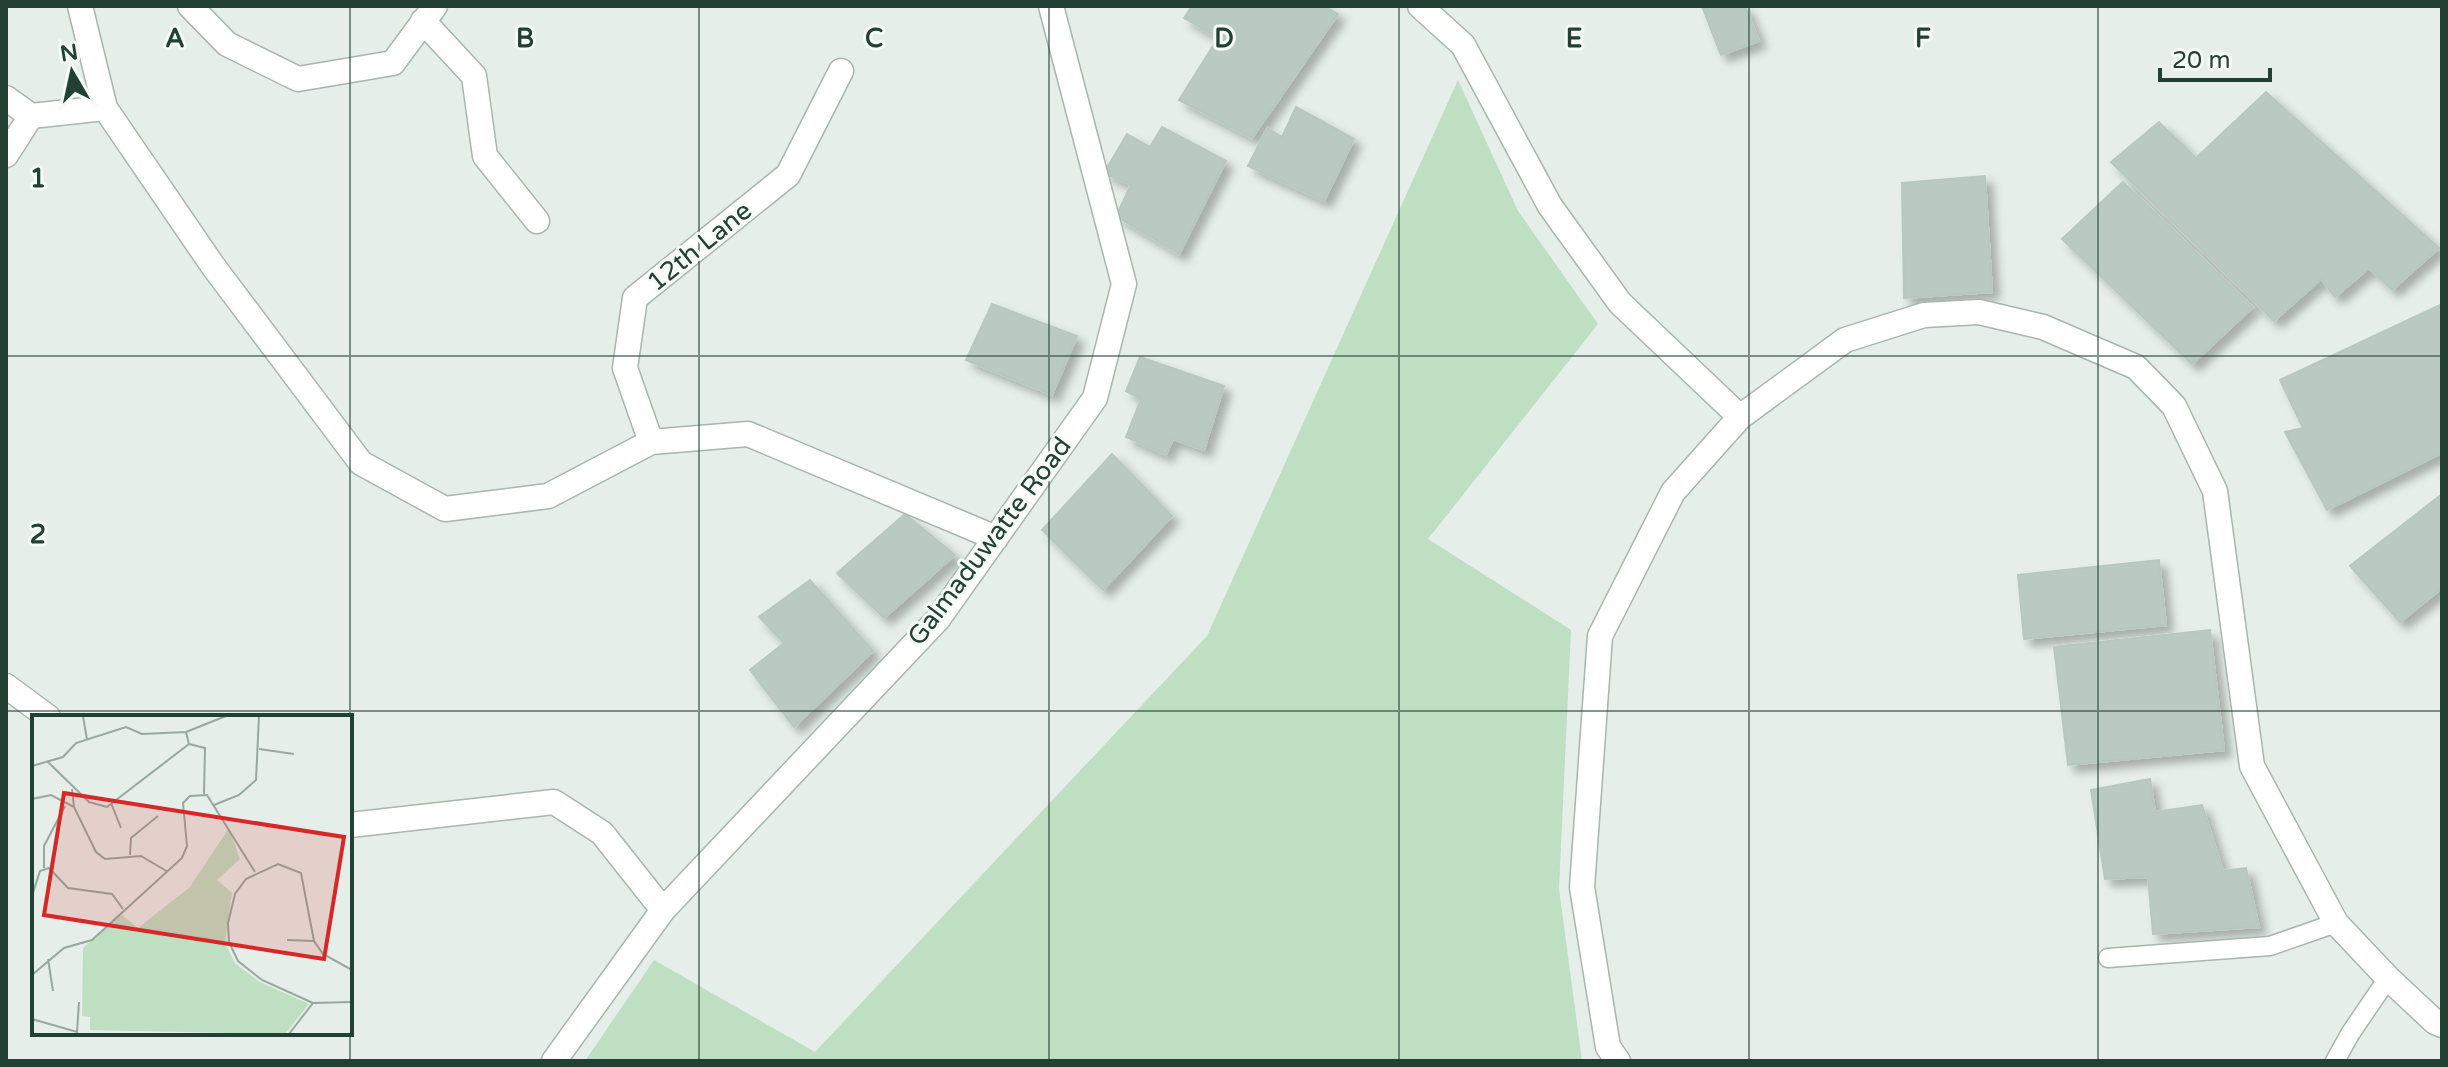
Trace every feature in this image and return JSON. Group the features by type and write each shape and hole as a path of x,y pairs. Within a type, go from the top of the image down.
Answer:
{"street":[{"path":"80,6 105,108 213,266 361,463 445,509 548,496 651,442 748,434 996,538"},
{"path":"190,6 227,44 298,79 393,63 429,14 474,76 485,156 537,221"},
{"name":"Galmaduwatte Road","path":"554,1061 663,910 938,619 1095,398 1124,284 1051,6"},
{"path":"1420,6 1463,45 1550,206 1620,303 1740,417"},
{"name":"12th Lane","path":"651,442 625,368 635,298 788,175 841,71"},
{"path":"6,98 31,116 105,108"},
{"path":"6,155 31,116"},
{"path":"1618,1061 1608,1047 1582,887 1600,636 1673,492 1740,417 1845,340 1924,315 1979,312 2043,327 2136,367 2174,406 2215,491 2252,766 2336,923 2388,978 2442,1025"},
{"path":"6,686 45,715"},
{"path":"352,825 554,802 602,833 663,910"}],"lane":[{"path":"2108,958 2270,946 2336,923"},
{"path":"2335,1061 2388,978"}],"green space":[{"path":"1458,80 1518,211 1598,324 1428,539 1571,630 1559,889 1582,1061 585,1061 654,960 815,1052 1207,636"}],"building":[{"path":"1192,6 1324,6 1338,14 1252,138 1179,100 1218,38 1184,18"},
{"path":"1702,6 1745,6 1759,41 1721,55"},
{"path":"2266,92 2439,248 2392,290 2369,268 2335,297 2321,279 2274,321 2111,162 2159,122 2196,158"},
{"path":"1296,107 1354,139 1324,201 1248,166 1267,128 1282,137"},
{"path":"1162,127 1226,161 1179,254 1116,216 1131,185 1104,173 1127,134 1150,147"},
{"path":"1985,176 1992,292 1904,298 1902,183"},
{"path":"2123,182 2253,307 2192,364 2062,239"},
{"path":"992,304 1077,336 1052,395 966,360"},
{"path":"2442,304 2442,453 2327,510 2285,432 2303,428 2280,380"},
{"path":"1140,357 1224,386 1204,450 1173,439 1166,455 1126,437 1141,399 1126,391"},
{"path":"1112,454 1172,516 1103,590 1042,530"},
{"path":"2442,494 2442,588 2400,622 2350,566"},
{"path":"905,514 955,555 884,618 837,573"},
{"path":"2159,560 2166,625 2024,639 2018,575"},
{"path":"810,580 873,651 794,727 750,670 784,643 759,617"},
{"path":"2210,630 2224,750 2068,765 2054,647"},
{"path":"2150,779 2155,812 2202,805 2223,871 2246,868 2259,927 2153,934 2148,877 2105,879 2091,790"}]}
